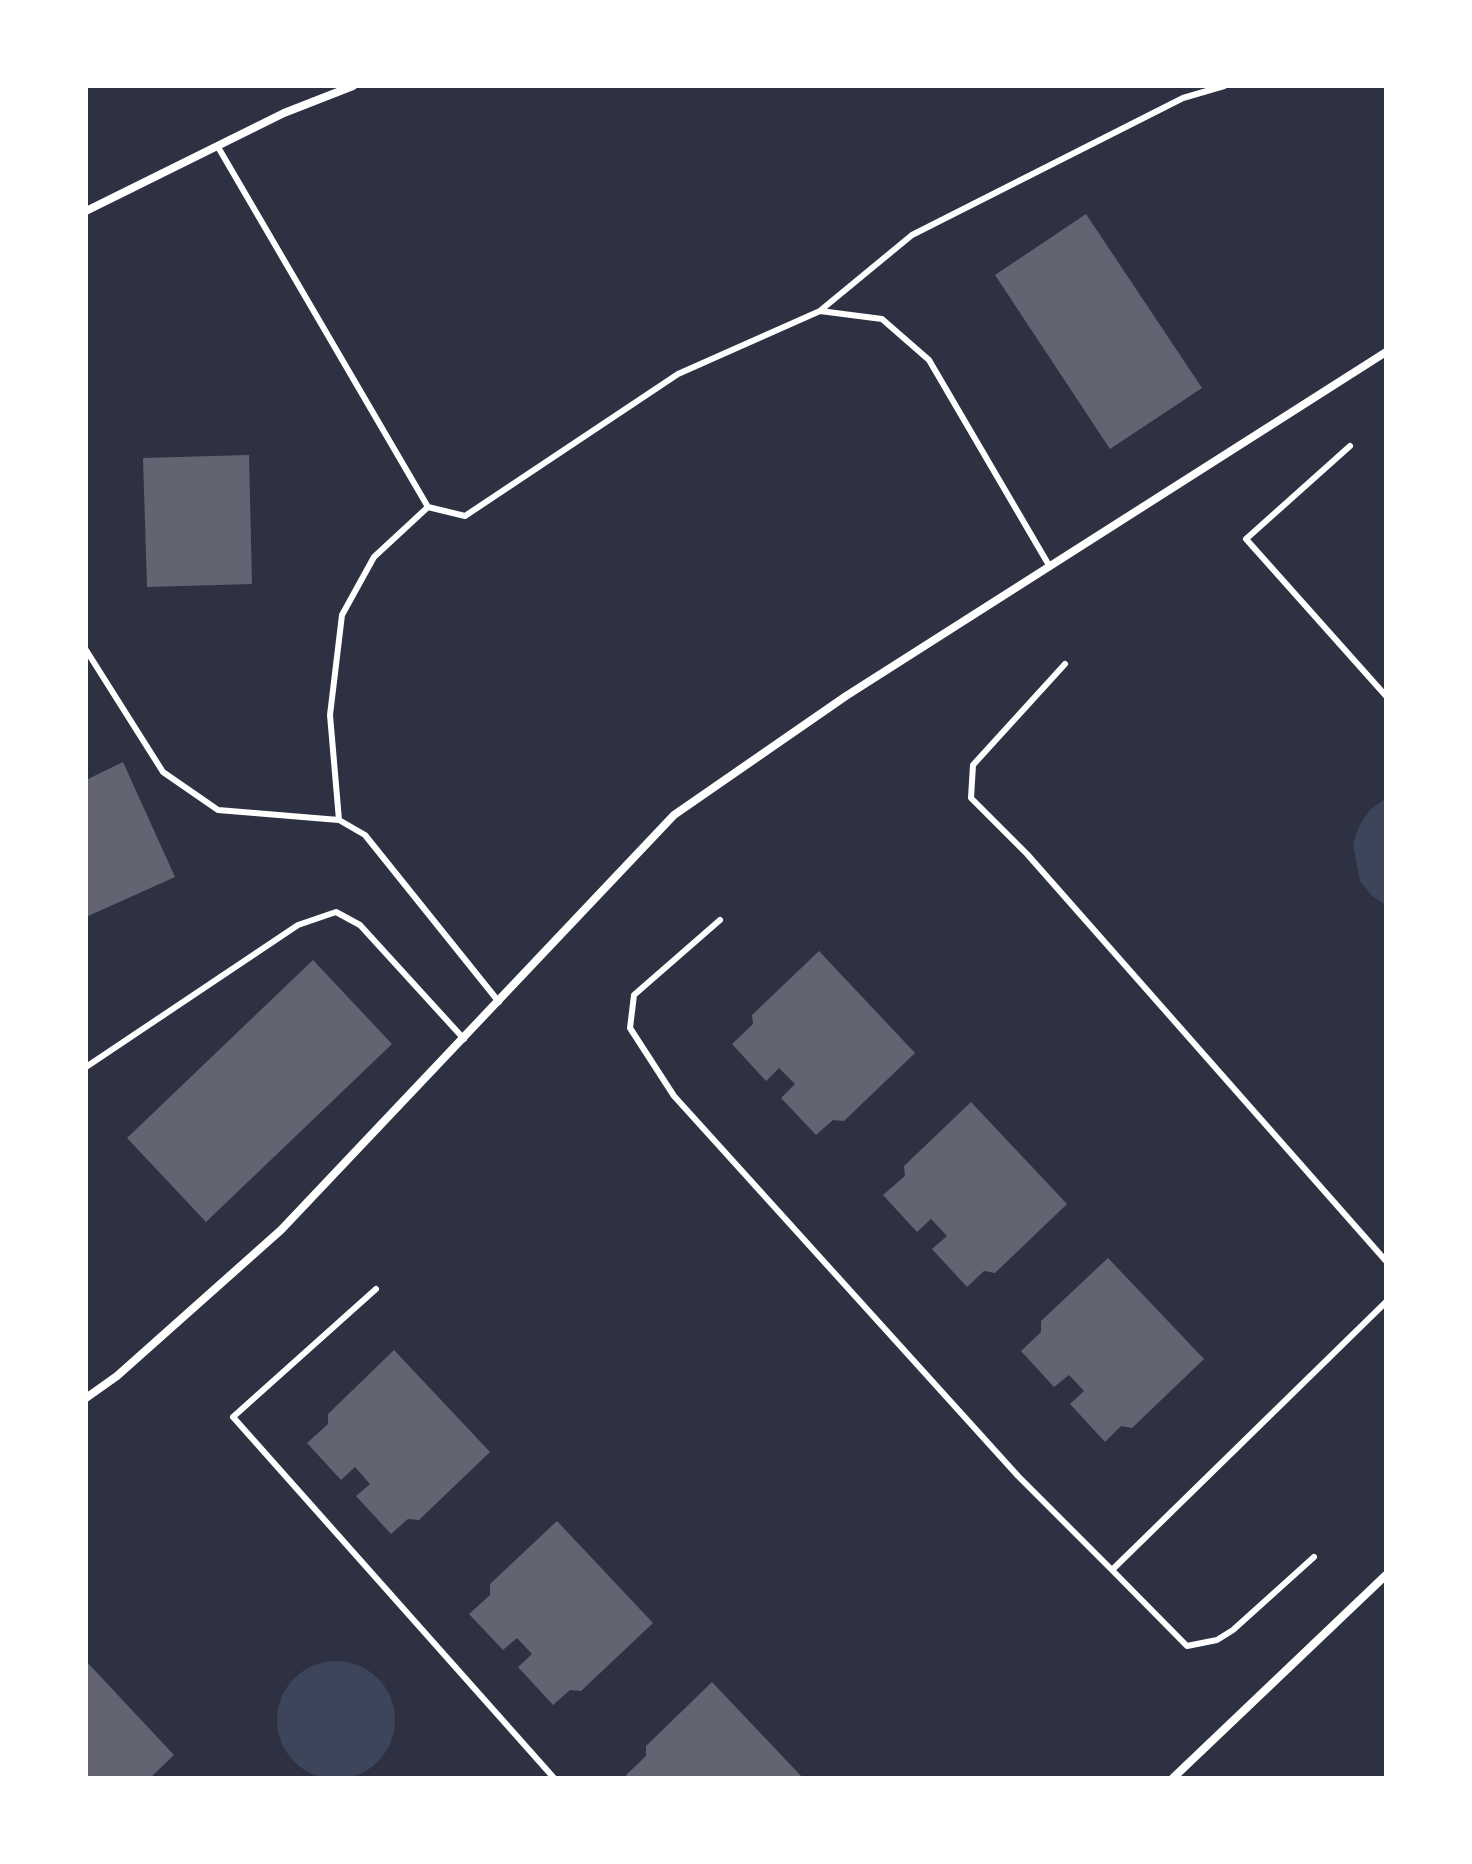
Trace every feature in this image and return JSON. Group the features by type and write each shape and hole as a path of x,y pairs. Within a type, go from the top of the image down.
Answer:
{"street":[{"path":"86,211 284,113 353,86"},
{"path":"86,1398 117,1376 281,1230 674,815 846,696 1386,352"},
{"path":"1173,1778 1386,1575"}],"lane":[{"path":"218,147 428,507 465,516 678,374 820,311 912,235 1183,98 1224,86"},
{"path":"820,311 882,319 929,360 1050,567"},
{"path":"1350,446 1246,539 1386,696"},
{"path":"339,820 330,715 342,615 374,557 428,507"},
{"path":"86,650 163,772 218,810 339,820 365,835 499,1002"},
{"path":"1065,664 973,765 971,798 1027,854 1386,1261"},
{"path":"86,1067 298,925 336,912 360,925 464,1039"},
{"path":"720,920 634,995 630,1028 674,1096 1018,1476 1187,1646 1217,1640 1233,1630 1314,1557"},
{"path":"376,1289 233,1417 554,1778"},
{"path":"1112,1570 1386,1302"}],"shaded area":[{"path":"1386,798 1386,905 1372,896 1360,881 1353,844 1359,826 1370,810"},
{"path":"336,1661 359,1666 378,1678 390,1697 395,1720 390,1743 378,1762 359,1774 336,1779 313,1774 294,1762 282,1743 277,1720 282,1697 294,1678 313,1666"}],"building":[{"path":"1086,214 1202,388 1110,449 995,275"},
{"path":"249,455 252,584 147,587 143,458"},
{"path":"123,762 175,877 86,917 86,780"},
{"path":"819,951 915,1053 844,1121 833,1120 816,1135 781,1098 795,1084 779,1068 766,1081 732,1044 753,1024 752,1015"},
{"path":"313,960 392,1044 206,1222 127,1138"},
{"path":"971,1102 1067,1204 995,1273 984,1271 967,1287 932,1249 947,1236 931,1219 917,1232 883,1195 905,1176 904,1166"},
{"path":"1108,1258 1204,1359 1132,1428 1121,1426 1105,1442 1070,1404 1084,1391 1069,1375 1054,1387 1021,1351 1041,1332 1041,1321"},
{"path":"394,1350 490,1452 419,1520 408,1519 391,1534 356,1496 370,1484 355,1467 341,1480 307,1443 328,1424 328,1414"},
{"path":"557,1521 653,1623 581,1691 570,1690 553,1705 518,1667 532,1654 517,1638 503,1650 469,1614 490,1595 490,1584"},
{"path":"86,1661 174,1755 150,1778 86,1778"},
{"path":"712,1682 803,1778 628,1778 626,1775 646,1756 646,1746"}]}
